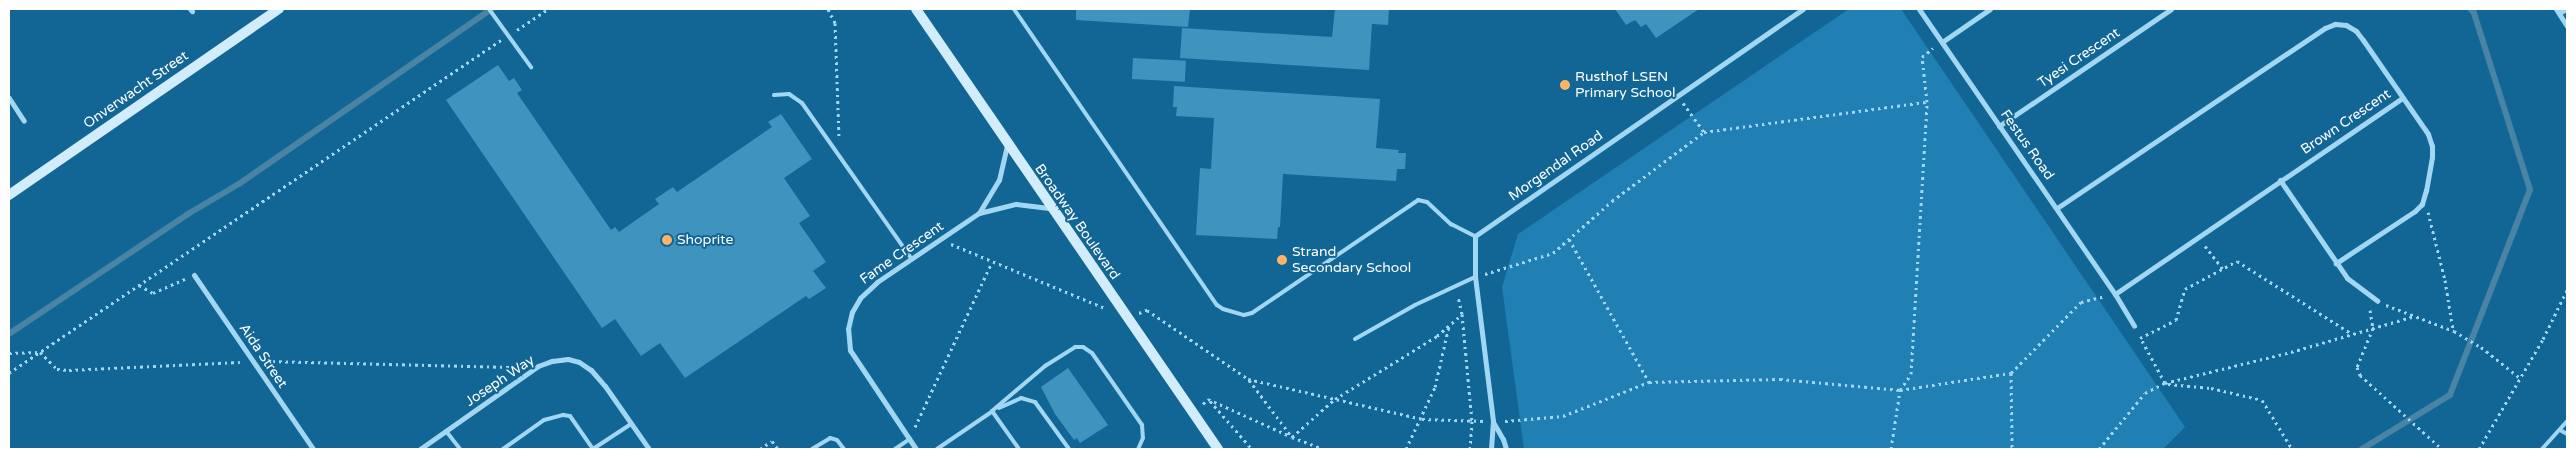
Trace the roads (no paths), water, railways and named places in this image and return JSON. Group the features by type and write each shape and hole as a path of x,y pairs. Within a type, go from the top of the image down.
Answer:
{"main road":[{"name":"Onverwacht Street","path":"9,195 279,9"},
{"name":"Broadway Boulevard","path":"916,9 1007,145 1217,449"}],"street":[{"name":"Morgendal Road","path":"1474,236 1803,9"},
{"name":"Festus Road","path":"1919,9 2057,208 2115,294 2134,326"},
{"path":"1942,42 1990,9"},
{"name":"Tyesi Crescent","path":"1999,126 2171,9"},
{"path":"2566,9 2557,11 2567,26"},
{"name":"Brown Crescent","path":"2057,208 2325,28 2335,24 2346,25 2356,31 2402,98 2115,294"},
{"path":"9,98 24,121"},
{"path":"2336,263 2415,211 2422,204 2426,190 2432,146 2428,134 2402,98"},
{"name":"Fame Crescent","path":"979,213 999,180 1007,145"},
{"path":"2280,180 2347,278 2377,301"},
{"name":"Fame Crescent","path":"916,449 853,356 847,338 850,320 860,298 876,282 979,213 1016,204 1051,208"},
{"path":"1474,236 1475,277 1493,422 1491,449"},
{"name":"Aida Street","path":"194,275 313,449"},
{"name":"Joseph Way","path":"420,449 538,366 552,361 568,359 579,362 591,370 605,386 649,449"},
{"path":"1493,422 1503,439 1506,449"}],"lane":[{"path":"489,9 531,67"},
{"path":"1014,9 1217,305 1222,309 1244,315 1252,312 1418,200 1428,202 1451,224 1474,236"},
{"path":"774,94 789,94 799,99 911,258"},
{"path":"1355,340 1415,305 1475,277"},
{"path":"937,449 992,411 1045,366 1075,347 1083,347 1092,353 1142,425 1144,438 1138,449"},
{"path":"992,411 1014,400 1031,399 1069,449"},
{"path":"992,411 1019,449"},
{"path":"502,449 544,420 563,415 570,416 593,449 632,424"},
{"path":"2542,449 2567,421"},
{"path":"2560,430 2567,434"},
{"path":"446,431 460,449"},
{"path":"812,449 830,438 837,440 844,449"},
{"path":"895,449 910,439"}],"waterway":[{"path":"9,334 188,214 239,184 492,9"},
{"path":"2362,449 2450,395 2530,190 2474,13 2470,9"}],"place":[{"name":"Rusthof LSEN Primary School","path":"1565,85"},
{"name":"Shoprite","path":"667,240"},
{"name":"Strand Secondary School","path":"1282,260"}]}
